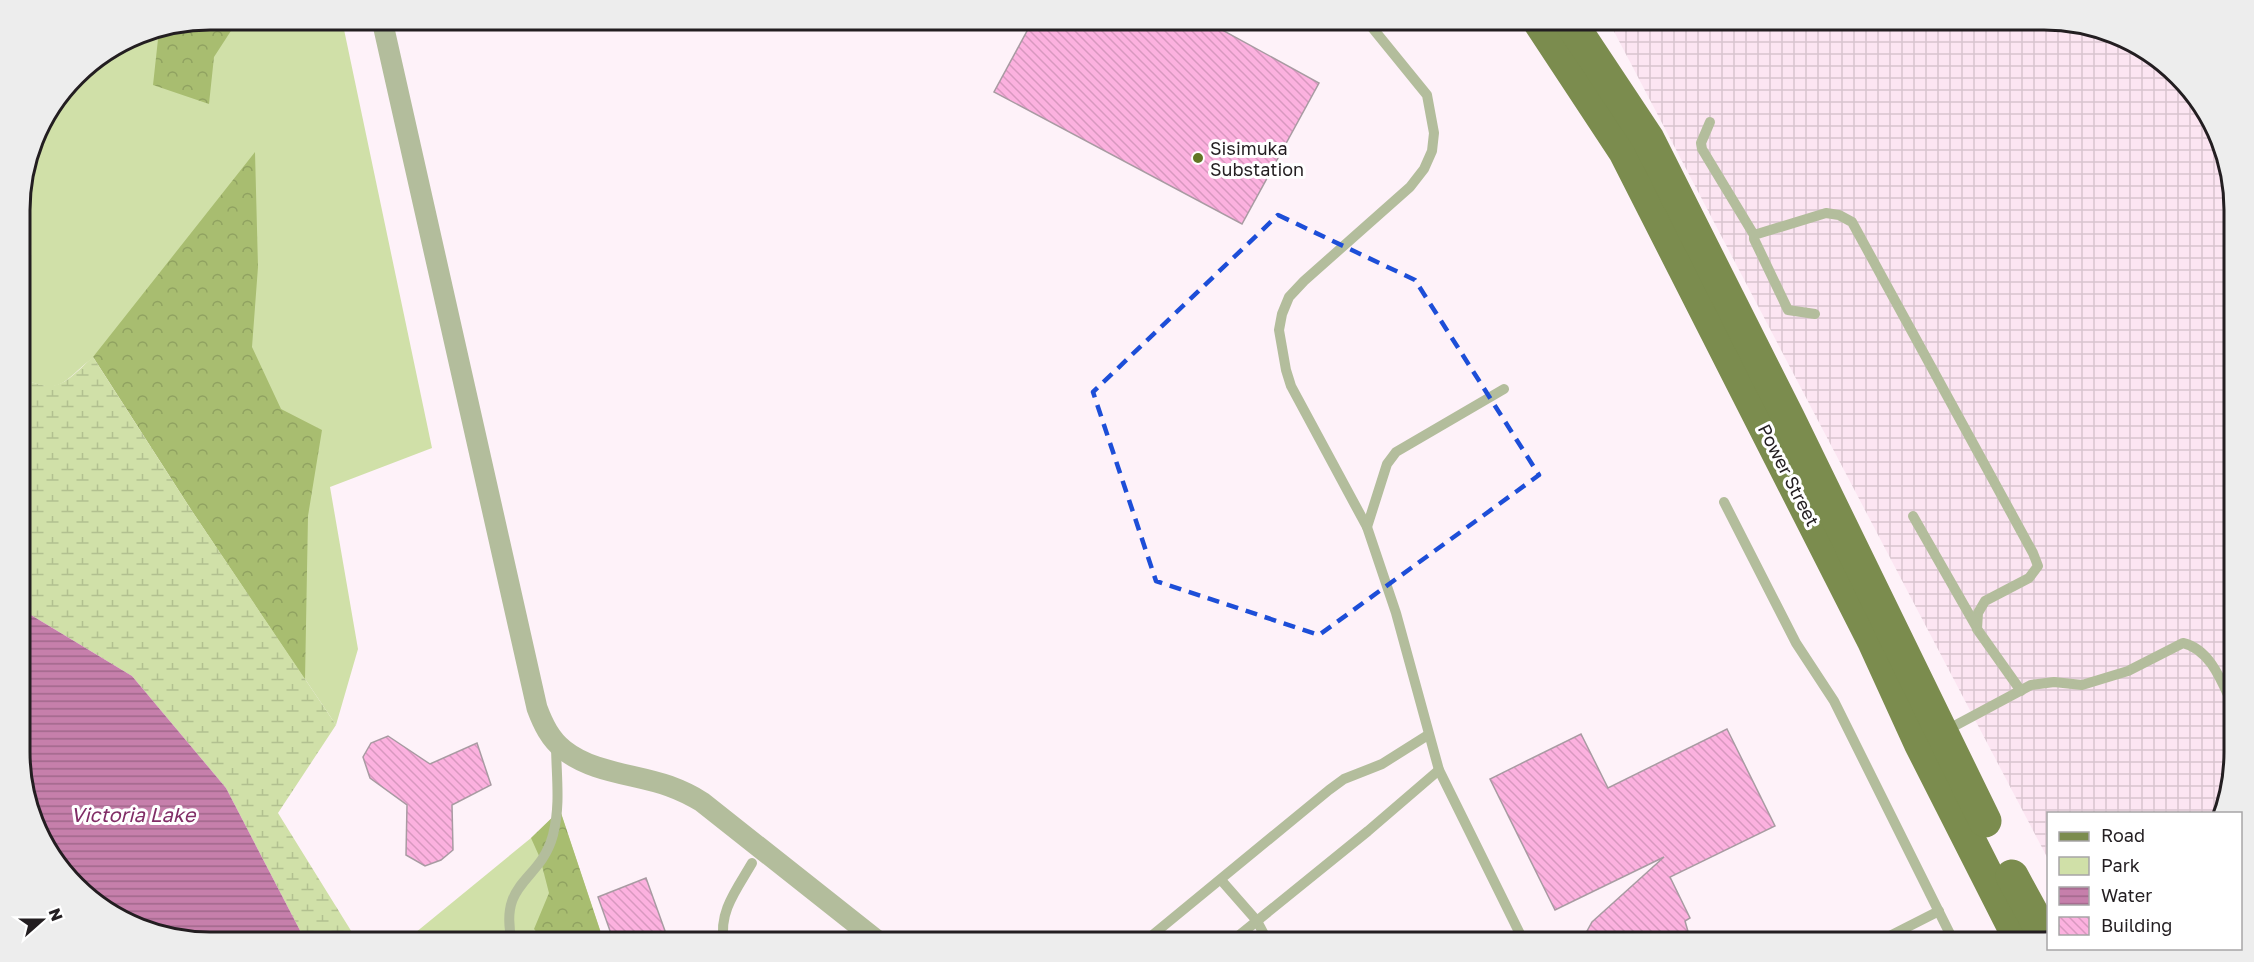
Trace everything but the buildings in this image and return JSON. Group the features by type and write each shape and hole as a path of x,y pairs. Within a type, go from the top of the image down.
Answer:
{"main road":[{"name":"Power Street","path":"1545,30 1625,153 1778,425"},
{"name":"Power Street","path":"1576,30 1648,139 1778,425 1931,738 2017,932"},
{"name":"Power Street","path":"1931,738 2043,932"},
{"path":"2008,870 2047,922"}],"street":[{"path":"384,30 537,708 543,724 564,751 579,759 669,786 702,802 866,932"}],"lane":[{"path":"1374,30 1427,95 1434,133 1432,151 1424,169 1410,187 1289,297 1279,330 1291,386 1367,528 1396,613 1439,770 1519,932"},
{"path":"1710,123 1701,143 1702,149 1754,235 1788,310 1815,314"},
{"path":"1754,235 1826,213 1839,215 1852,222 2038,566 2029,578 1985,601 1978,613 1977,629"},
{"path":"1367,528 1387,464 1396,452 1504,389"},
{"path":"1724,502 1796,643 1834,701 1949,932"},
{"path":"1913,516 1977,629 2021,691"},
{"path":"1931,738 2031,685 2054,682 2082,685 2128,672 2183,643 2193,645 2201,651 2224,687"},
{"path":"1156,932 1344,780 1382,764 1428,735"},
{"path":"511,932 508,915 513,895 547,850 552,836 559,802 556,742"},
{"path":"1243,932 1439,770"},
{"path":"722,932 727,906 752,863"},
{"path":"1221,880 1257,921 1263,932"},
{"path":"1898,932 1940,911"}],"highlighted area":[{"path":"1278,215 1415,280 1539,475 1319,635 1156,581 1093,392"}],"shaded area":[{"path":"1613,30 2044,30 2079,33 2113,44 2153,67 2187,101 2200,120 2218,164 2224,210 2224,763 2221,787 2213,812 2047,812 2047,857"}],"green space":[{"path":"210,30 344,30 432,448 330,487 358,649 336,725 192,511 94,357 61,384 45,386 30,381 30,199 36,164 44,141 67,101 91,75 110,60 141,44 164,36"},
{"path":"232,30 214,57 209,104 153,85 158,38 187,32"},
{"path":"255,152 258,267 252,347 281,409 322,430 308,516 305,680 93,357"},
{"path":"93,357 192,511 336,725 278,813 352,932 301,932 226,788 132,676 30,614 30,382 53,386 61,384"},
{"path":"560,810 601,932 416,932 531,838"},
{"path":"560,810 601,932 537,932 534,929 549,893 540,858 531,838"}],"water":[{"name":"Victoria Lake","path":"30,614 132,676 226,788 301,932 210,932 175,929 141,918 101,895 67,861 54,842 36,798 30,752"}],"place":[{"name":"Sisimuka Substation","path":"1198,158"}]}
